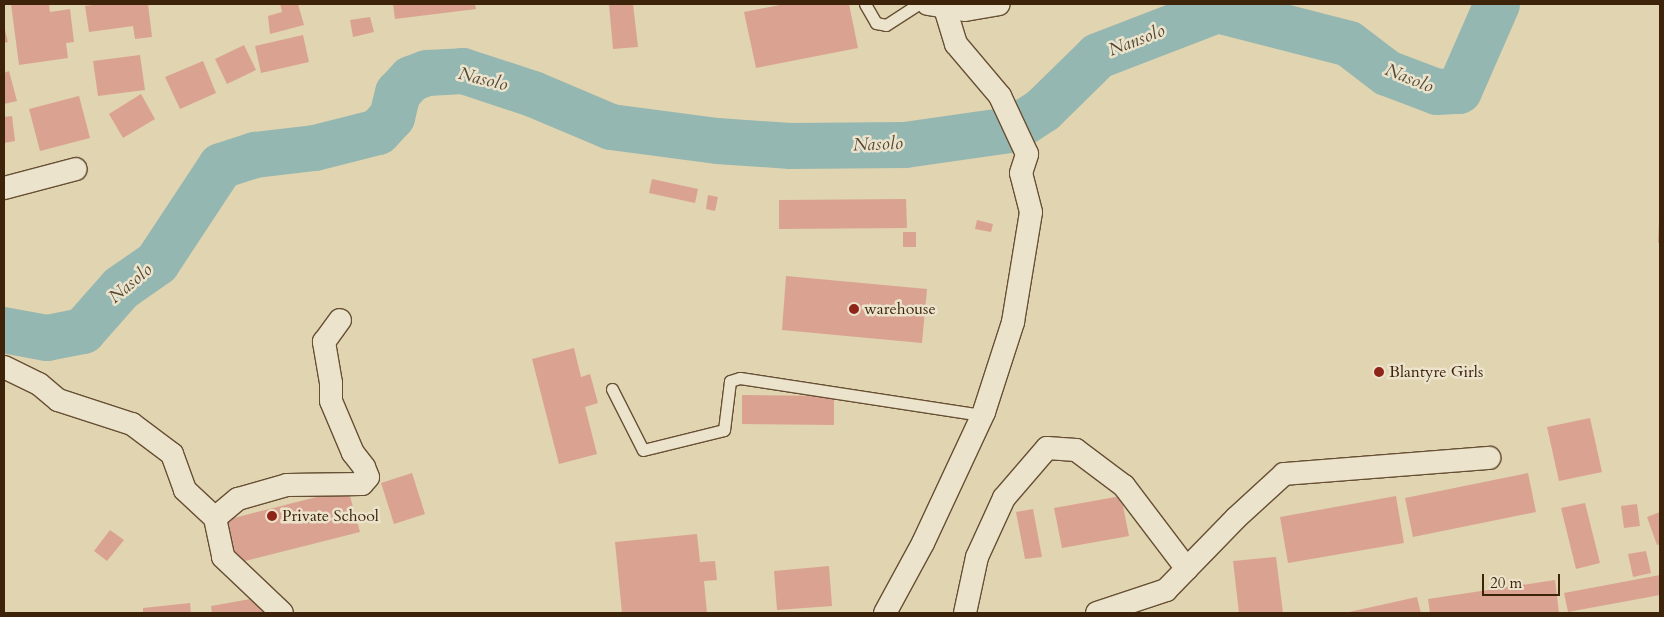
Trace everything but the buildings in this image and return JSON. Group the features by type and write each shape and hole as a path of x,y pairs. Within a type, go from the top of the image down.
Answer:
{"street":[{"path":"936,6 965,10 998,4"},
{"path":"885,613 923,543 982,415 1013,322 1031,212 1022,174 1026,154 1000,96 956,44 936,6"},
{"path":"4,188 76,169"},
{"path":"215,518 238,499 287,485 362,484 368,477 364,467 353,453 331,401 331,383 324,342 340,320"},
{"path":"4,367 39,384 58,400 132,424 172,454 184,490 215,518 224,558 282,613"},
{"path":"965,613 977,557 1004,498 1047,448 1076,450 1124,486 1187,568"},
{"path":"1097,613 1166,590 1284,474 1489,458"}],"lane":[{"path":"865,4 876,23 886,25 918,4"},
{"path":"612,389 643,450 724,430 730,382 740,378 982,415"}],"waterway":[{"name":"Nasolo","path":"1020,125 1043,110 1098,56 1217,10 1349,44 1387,73 1437,92 1459,91 1497,4"},
{"name":"Nasolo","path":"4,330 47,338 83,331 121,288 157,263 221,166 255,155 315,148 378,132 392,117 398,93 411,79 427,73 463,71 533,94 611,127 717,141 791,146 905,145 1010,130"}],"place":[{"name":"warehouse","path":"854,309"},
{"name":"Blantyre Girls","path":"1379,372"},
{"name":"Private School","path":"272,516"}],"water label":[{"name":"Nansolo","path":"1137,41"}]}
